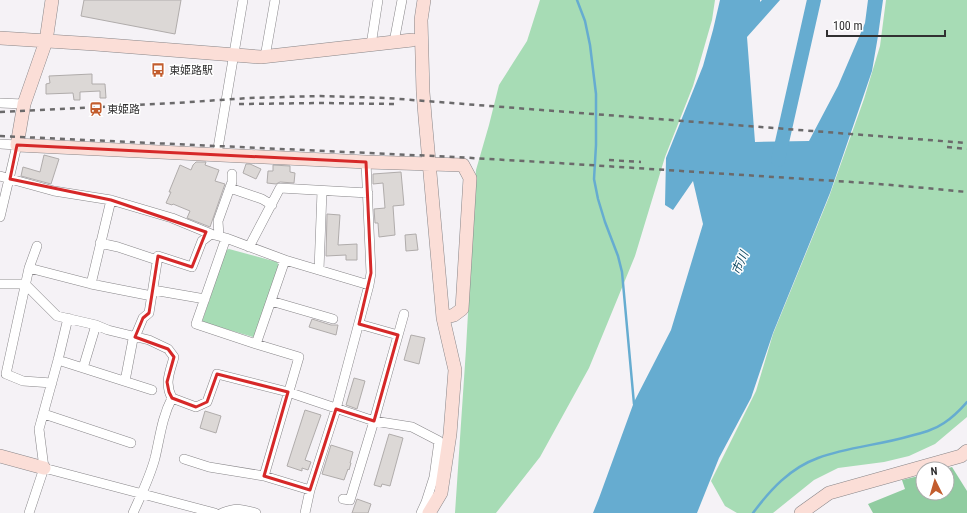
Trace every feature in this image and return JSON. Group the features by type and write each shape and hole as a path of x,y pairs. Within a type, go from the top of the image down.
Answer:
{"street":[{"path":"0,217 10,179 24,104 46,41 52,0"},
{"path":"216,154 243,0"},
{"path":"265,57 275,0"},
{"path":"371,45 378,0"},
{"path":"394,42 402,0"},
{"path":"424,0 421,20 423,92 429,164 443,318 455,370 450,434 440,493 429,513"},
{"path":"0,38 265,57 412,40"},
{"path":"0,103 24,104"},
{"path":"0,144 366,162 463,165 470,178 462,309 454,315 443,318"},
{"path":"305,513 310,490 336,409 369,285 371,273 366,162"},
{"path":"232,174 232,182 218,221 219,236 205,299 196,324 300,357 288,392 264,476"},
{"path":"0,176 54,191 111,200 172,218 285,260 369,285"},
{"path":"230,188 262,199 272,205"},
{"path":"249,247 280,188 368,193"},
{"path":"319,270 322,190"},
{"path":"91,284 111,200"},
{"path":"125,381 133,339 143,318 150,313 158,256 192,267 202,241 219,236"},
{"path":"100,243 118,247 157,260"},
{"path":"37,246 29,268 6,374 23,381 52,384"},
{"path":"256,344 285,260"},
{"path":"29,268 91,284 205,299"},
{"path":"0,284 26,284 56,316 96,325 108,330 149,340 168,349 174,357 167,382 169,392 172,398 196,407 207,402 217,374 288,392 374,421 412,427 439,441 434,477 421,513"},
{"path":"271,301 333,319"},
{"path":"343,499 350,500 404,314"},
{"path":"29,513 44,468 39,429 52,384 68,318"},
{"path":"359,324 398,335"},
{"path":"83,368 96,325"},
{"path":"58,360 152,390"},
{"path":"133,513 155,459 160,432 172,398"},
{"path":"44,414 131,442"},
{"path":"801,513 829,493 961,456 967,451"},
{"path":"0,456 215,513"},
{"path":"184,459 209,467 264,476 310,490"},
{"path":"222,513 234,508 256,513"}],"highlighted area":[{"path":"17,145 366,162 371,273 359,324 398,335 374,421 336,409 310,490 264,476 288,392 217,374 207,402 196,407 172,398 169,392 167,382 174,357 168,349 135,337 143,318 149,313 158,256 192,267 206,232 111,200 10,179"}],"green space":[{"path":"540,0 715,0 712,20 693,86 665,157 635,256 589,368 540,457 496,513 455,513 476,170 499,85 527,41"},
{"path":"886,0 967,0 967,417 935,444 909,456 884,462 838,468 814,480 773,513 737,513 725,506 711,481 756,391 773,334 829,197 864,99 880,46"},
{"path":"229,249 277,262 279,266 257,334 253,337 202,322 226,250"},
{"path":"955,472 967,491 967,513 873,513 868,504 905,489 902,480 915,477 915,501 955,501"}],"water":[{"path":"720,0 760,0 760,2 762,0 780,0 747,37 755,142 809,141 838,86 865,23 868,0 883,0 872,71 830,193 773,333 751,398 719,458 697,513 593,513 634,402 671,330 703,224 693,181 673,210 665,205 666,158 703,66"}],"building":[{"path":"84,0 181,0 175,34 81,16"},
{"path":"92,74 92,84 105,84 106,98 100,98 100,91 80,92 80,100 74,100 73,93 46,94 46,84 50,83 49,76"},
{"path":"44,155 59,159 51,184 21,176 23,167 40,172"},
{"path":"196,162 206,162 205,165 219,170 215,181 225,184 210,227 187,218 190,211 173,204 166,203 180,165 191,170"},
{"path":"246,164 250,164 261,169 256,179 243,173"},
{"path":"273,165 290,166 290,172 295,173 294,183 267,183 268,171 273,171"},
{"path":"401,172 404,205 393,206 395,235 379,237 378,223 375,223 374,209 385,208 383,183 373,184 373,174"},
{"path":"327,214 340,215 338,245 357,244 357,260 346,260 346,255 326,256"},
{"path":"416,234 418,250 406,251 405,235"},
{"path":"312,319 331,325 338,325 336,335 309,327"},
{"path":"411,335 425,338 419,364 404,360"},
{"path":"354,378 365,381 357,409 346,405"},
{"path":"305,410 321,415 305,460 311,462 308,470 302,468 302,471 287,466"},
{"path":"205,411 221,416 216,433 200,428"},
{"path":"389,434 403,438 390,486 382,484 381,487 374,485"},
{"path":"331,445 353,452 349,470 348,469 344,480 322,474"},
{"path":"357,499 371,504 368,513 352,513"}],"waterway":[{"path":"577,0 585,21 590,45 596,94 594,179 598,199 622,272 634,404"},
{"name":"市川","path":"778,160 814,0"},
{"path":"753,513 766,496 781,481 808,462 840,451 899,439 932,429 950,418 967,402"}],"railway":[{"path":"0,112 249,98 320,96 387,98 967,143"},
{"path":"239,104 395,104"},
{"path":"0,136 455,157 867,183 967,192"},
{"path":"947,147 967,149"},
{"path":"609,160 641,162"}],"place":[{"name":"東姫路駅","path":"158,70"},
{"name":"東姫路","path":"96,109"}]}
